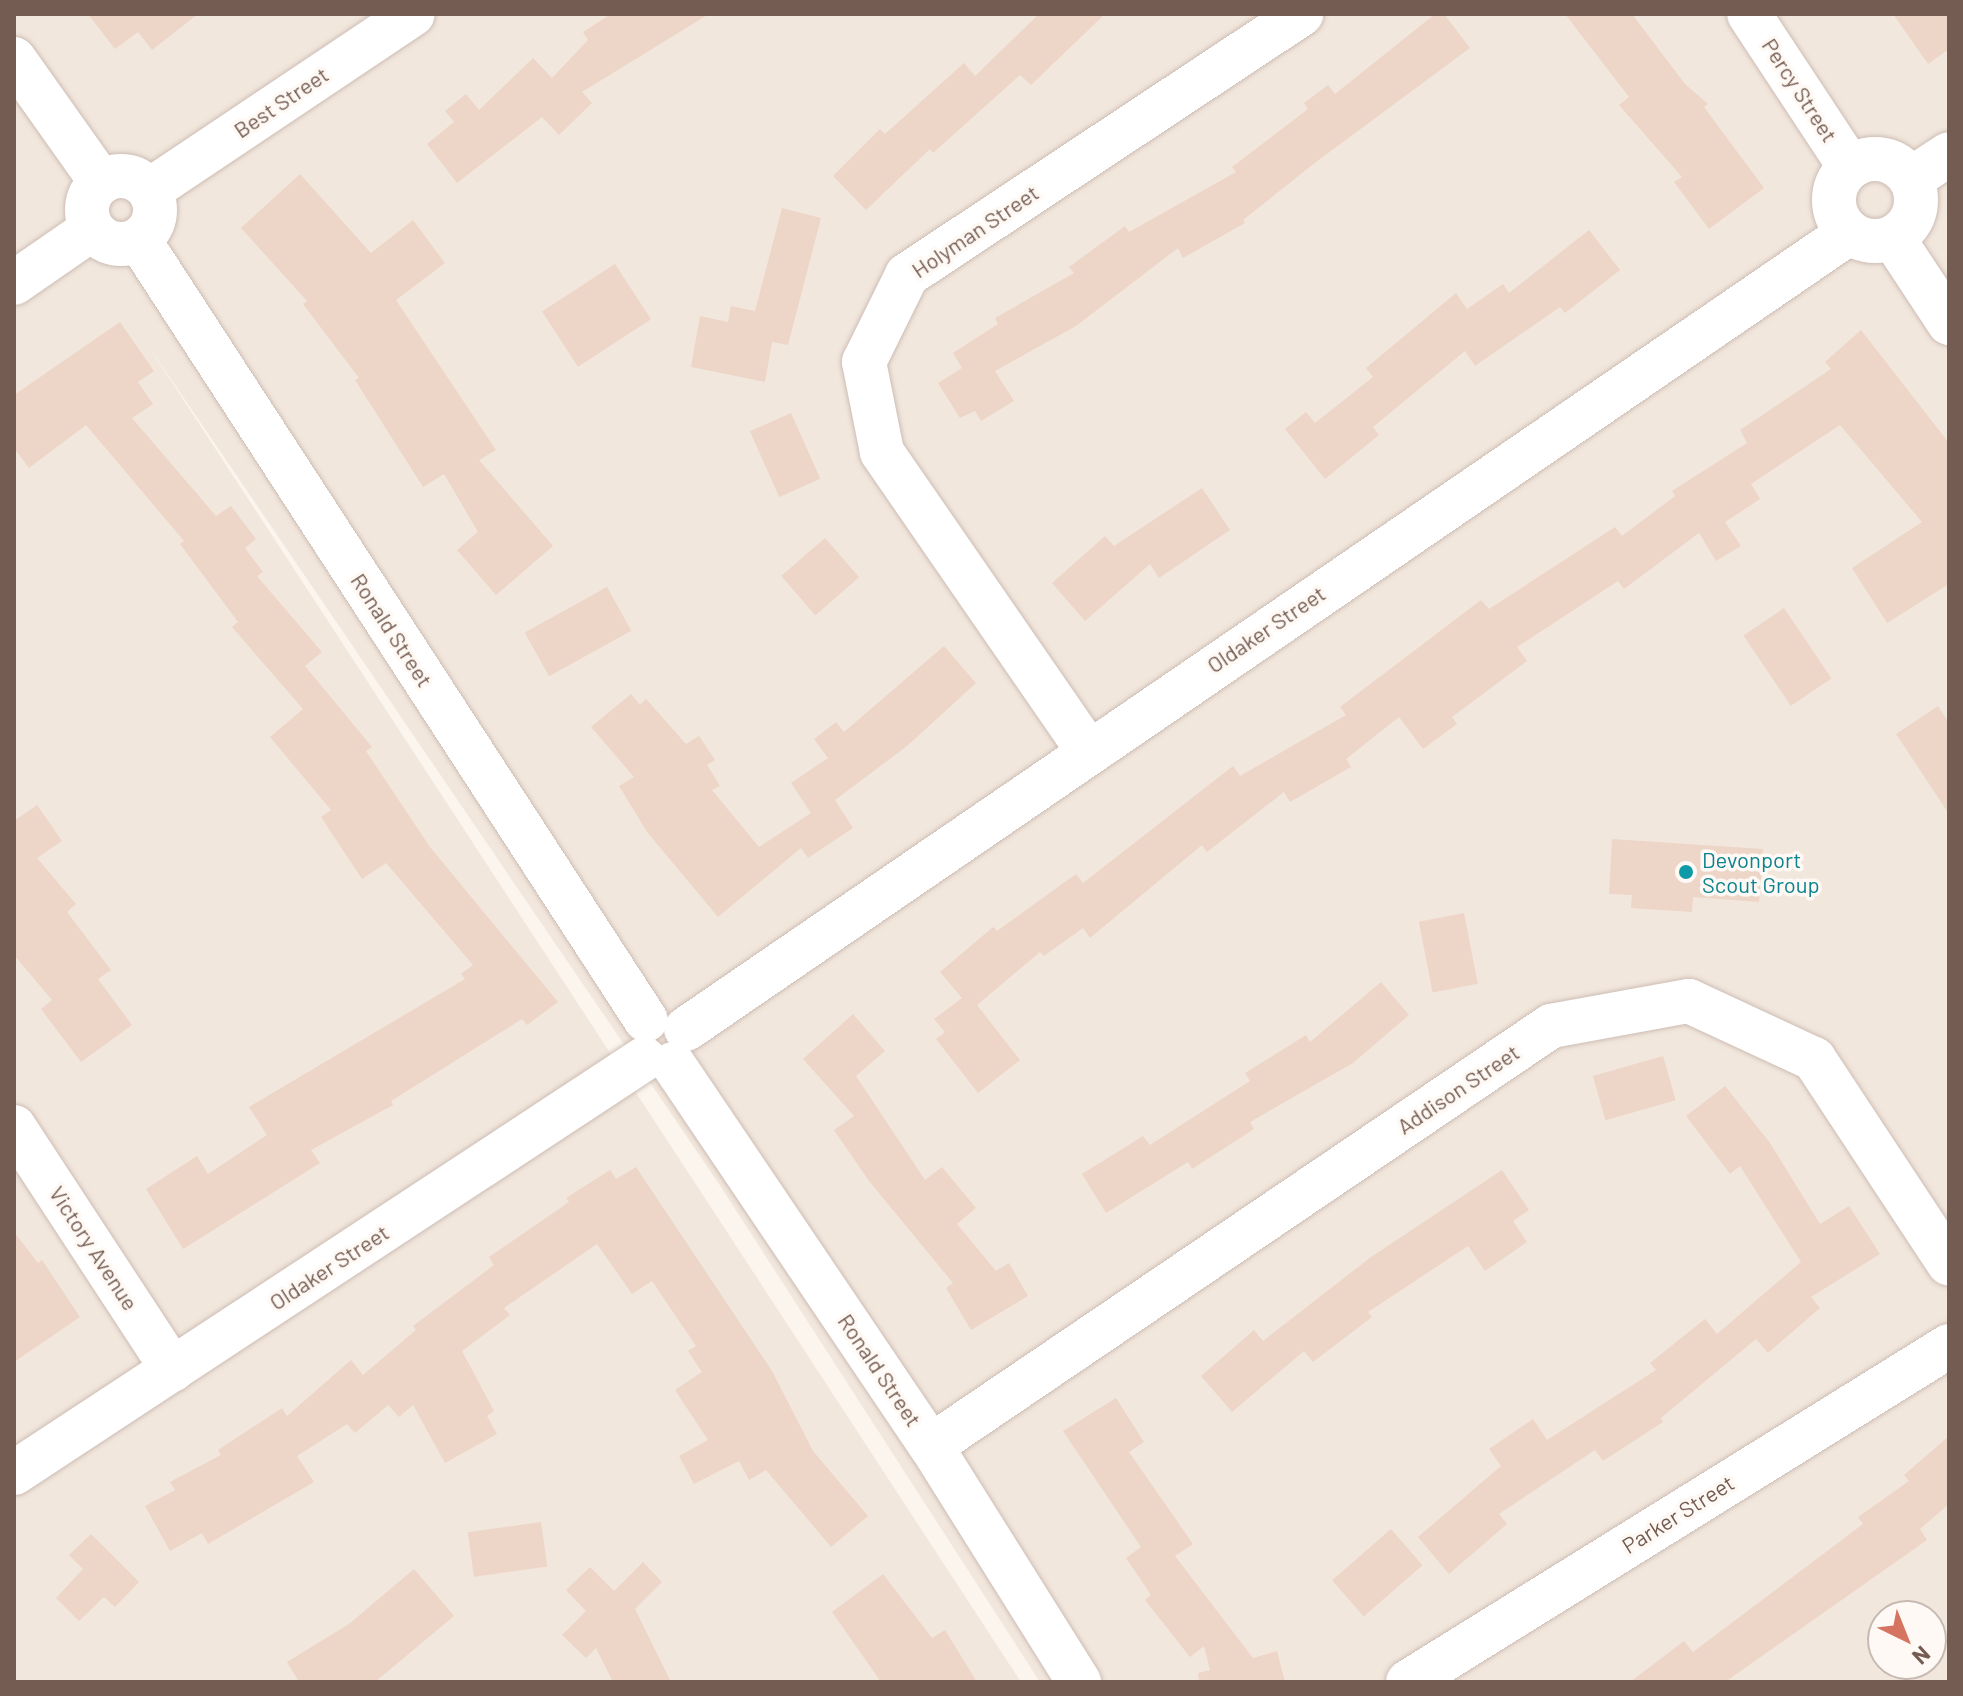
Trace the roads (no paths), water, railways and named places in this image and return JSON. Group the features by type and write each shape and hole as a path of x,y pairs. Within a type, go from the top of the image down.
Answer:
{"street":[{"name":"Best Street","path":"150,190 413,14"},
{"name":"Holyman Street","path":"1088,751 882,452 864,362 907,275 1301,14"},
{"name":"Percy Street","path":"1749,14 1850,167"},
{"path":"14,59 101,182"},
{"path":"1911,179 1949,154"},
{"path":"1885,160 1911,179 1916,192 1913,219 1893,238 1867,241 1849,233 1834,202 1835,188 1850,167 1885,160"},
{"path":"127,176 150,190 156,212 139,240 114,244 92,229 86,209 101,182 127,176"},
{"path":"14,283 92,229"},
{"name":"Oldaker Street","path":"14,1473 662,1043 1849,233"},
{"path":"1893,238 1949,323"},
{"name":"Ronald Street","path":"139,240 662,1043 931,1446 1079,1682"},
{"name":"Addison Street","path":"931,1446 1551,1026 1689,1001 1814,1059 1949,1264"},
{"name":"Victory Avenue","path":"14,1127 173,1370"},
{"name":"Parker Street","path":"1408,1682 1949,1346"}],"place":[{"name":"Devonport Scout Group","path":"1686,872"}]}
